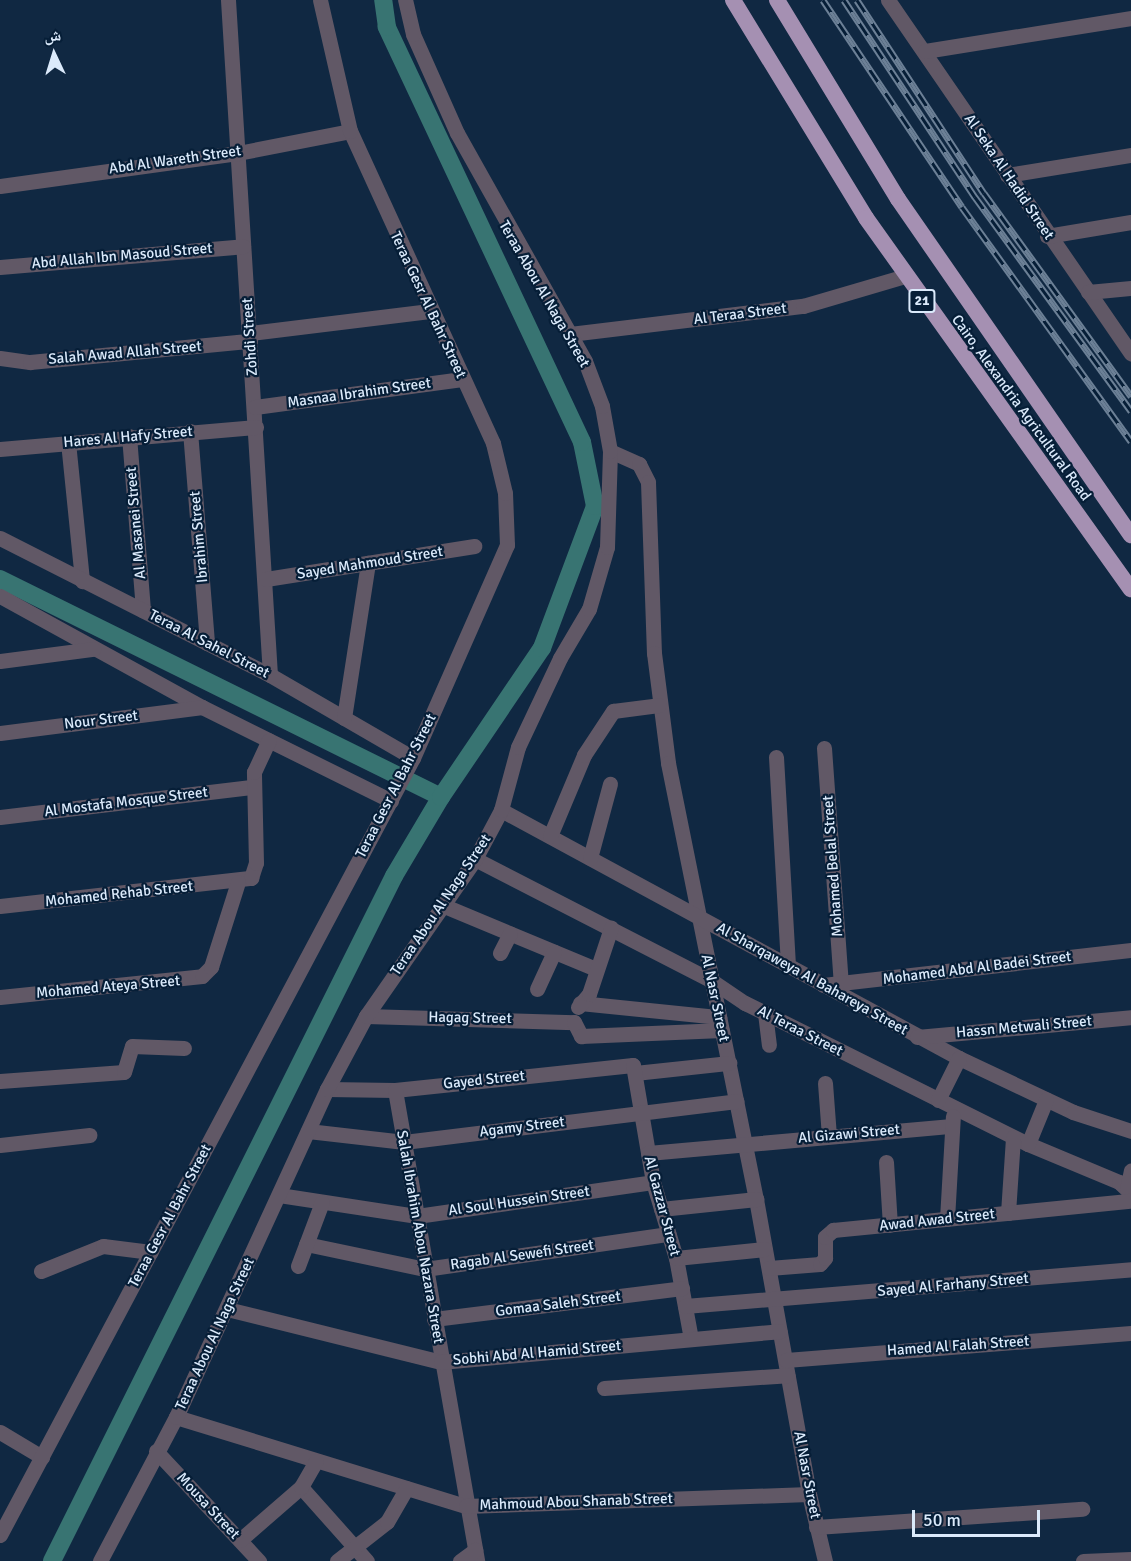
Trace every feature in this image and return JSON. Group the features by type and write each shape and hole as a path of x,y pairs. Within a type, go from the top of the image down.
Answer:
{"highway":[{"name":"Cairo, Alexandria Agricultural Road","path":"733,0 905,276 1131,590"},
{"name":"Cairo, Alexandria Agricultural Road","path":"777,0 898,199 1131,535"}],"street":[{"name":"Zohdi Street","path":"228,0 266,579 270,675"},
{"name":"Teraa Gesr Al Bahr Street","path":"0,1535 413,759 507,545 508,522 500,466 350,131 320,0"},
{"name":"Teraa Abou Al Naga Street","path":"100,1561 156,1451 176,1418 327,1089 366,1016 475,859 501,810 529,721 589,609 600,579 611,515 610,451 602,406 570,334 488,195 457,133 413,34 405,0"},
{"name":"Al Seka Al Hadid Street","path":"888,0 925,51 1047,236 1129,348"},
{"path":"925,51 1131,18"},
{"name":"Abd Al Wareth Street","path":"0,186 238,153 350,131"},
{"path":"1007,175 1131,155"},
{"path":"1047,236 1131,222"},
{"name":"Abd Allah Ibn Masoud Street","path":"0,267 243,246"},
{"name":"Al Teraa Street","path":"570,334 803,306 850,295 905,276"},
{"path":"1088,292 1131,288"},
{"name":"Salah Awad Allah Street","path":"0,358 30,362 250,337 430,311"},
{"name":"Masnaa Ibrahim Street","path":"255,407 462,379"},
{"name":"Hares Al Hafy Street","path":"0,449 129,436 256,427"},
{"name":"Ibrahim Street","path":"190,431 207,643"},
{"name":"Al Masanei Street","path":"129,436 143,610"},
{"path":"69,442 82,581"},
{"name":"Al Nasr Street","path":"610,451 639,464 648,482 660,705 698,917 769,1268 808,1494 825,1561"},
{"name":"Teraa Al Sahel Street","path":"0,538 270,675 413,759"},
{"name":"Sayed Mahmoud Street","path":"266,579 474,546"},
{"path":"344,718 368,563"},
{"path":"0,596 202,707 391,801"},
{"path":"0,661 93,649"},
{"path":"550,836 584,755 613,711 660,705"},
{"name":"Nour Street","path":"0,733 202,707"},
{"path":"238,882 255,873 253,787 259,759 269,740"},
{"name":"Mohamed Belal Street","path":"824,748 842,983"},
{"path":"776,757 788,966"},
{"path":"590,858 610,784"},
{"name":"Al Mostafa Mosque Street","path":"0,817 253,787"},
{"name":"Al Sharqaweya Al Bahareya Street","path":"501,810 958,1058 1046,1100 1131,1131"},
{"name":"Al Teraa Street","path":"475,859 712,981 765,1013 1130,1194"},
{"name":"Mohamed Rehab Street","path":"0,906 238,882"},
{"name":"Mohamed Ateya Street","path":"0,996 191,979 211,967 238,882"},
{"path":"442,905 596,969"},
{"path":"611,928 589,994 580,1003 574,1022 579,1036 625,1034 720,1024"},
{"path":"500,953 510,933"},
{"name":"Mohamed Abd Al Badei Street","path":"823,985 1131,950"},
{"path":"537,989 554,952"},
{"path":"580,1003 623,1007 720,1024"},
{"path":"623,1007 625,1034"},
{"path":"765,1013 769,1045"},
{"name":"Hagag Street","path":"366,1016 574,1022"},
{"name":"Hassn Metwali Street","path":"917,1037 1131,1017"},
{"path":"0,1081 124,1072 132,1046 184,1048"},
{"path":"938,1100 958,1058"},
{"path":"635,1073 729,1063"},
{"name":"Gayed Street","path":"327,1089 395,1090 630,1064 635,1073"},
{"name":"Al Gazzar Street","path":"635,1073 653,1182 676,1258 692,1338"},
{"path":"825,1083 829,1136"},
{"name":"Salah Ibrahim Abou Nazara Street","path":"395,1090 476,1555"},
{"path":"1028,1144 1046,1100"},
{"name":"Agamy Street","path":"308,1131 404,1142 736,1101"},
{"path":"946,1219 953,1107"},
{"name":"Al Gizawi Street","path":"648,1153 952,1126"},
{"path":"0,1145 89,1135"},
{"path":"1008,1213 1013,1137"},
{"path":"886,1162 890,1225"},
{"path":"1130,1194 1131,1170"},
{"name":"Al Soul Hussein Street","path":"279,1195 417,1216 653,1182"},
{"name":"Awad Awad Street","path":"769,1268 820,1264 825,1258 827,1232 1008,1213 1130,1194"},
{"path":"661,1209 756,1199"},
{"path":"298,1266 322,1202"},
{"name":"Ragab Al Sewefi Street","path":"306,1244 425,1269 669,1234"},
{"path":"41,1271 103,1246 151,1252"},
{"path":"676,1258 765,1249"},
{"name":"Sayed Al Farhany Street","path":"685,1306 775,1301 1131,1269"},
{"name":"Gomaa Saleh Street","path":"434,1319 682,1288"},
{"name":"Sobhi Abd Al Hamid Street","path":"227,1309 441,1362 780,1331"},
{"name":"Hamed Al Falah Street","path":"786,1360 1131,1333"},
{"path":"604,1388 789,1376"},
{"name":"Mahmoud Abou Shanab Street","path":"176,1418 466,1506 808,1494"},
{"path":"0,1432 42,1457"},
{"name":"Mousa Street","path":"156,1451 259,1561"},
{"path":"240,1540 301,1487 316,1461"},
{"path":"301,1487 367,1561"},
{"path":"337,1561 387,1522 407,1488"},
{"path":"816,1527 1082,1509"},
{"path":"460,1561 476,1555"},
{"path":"1083,1561 1131,1559"}],"waterway":[{"path":"52,1561 394,876 441,797 542,648 595,506 582,442 387,27 383,0"},
{"path":"0,579 441,797"}],"railway":[{"path":"823,0 962,207 1131,441"},
{"path":"844,0 975,197 1131,411"},
{"path":"857,0 984,193 1131,396"}]}
